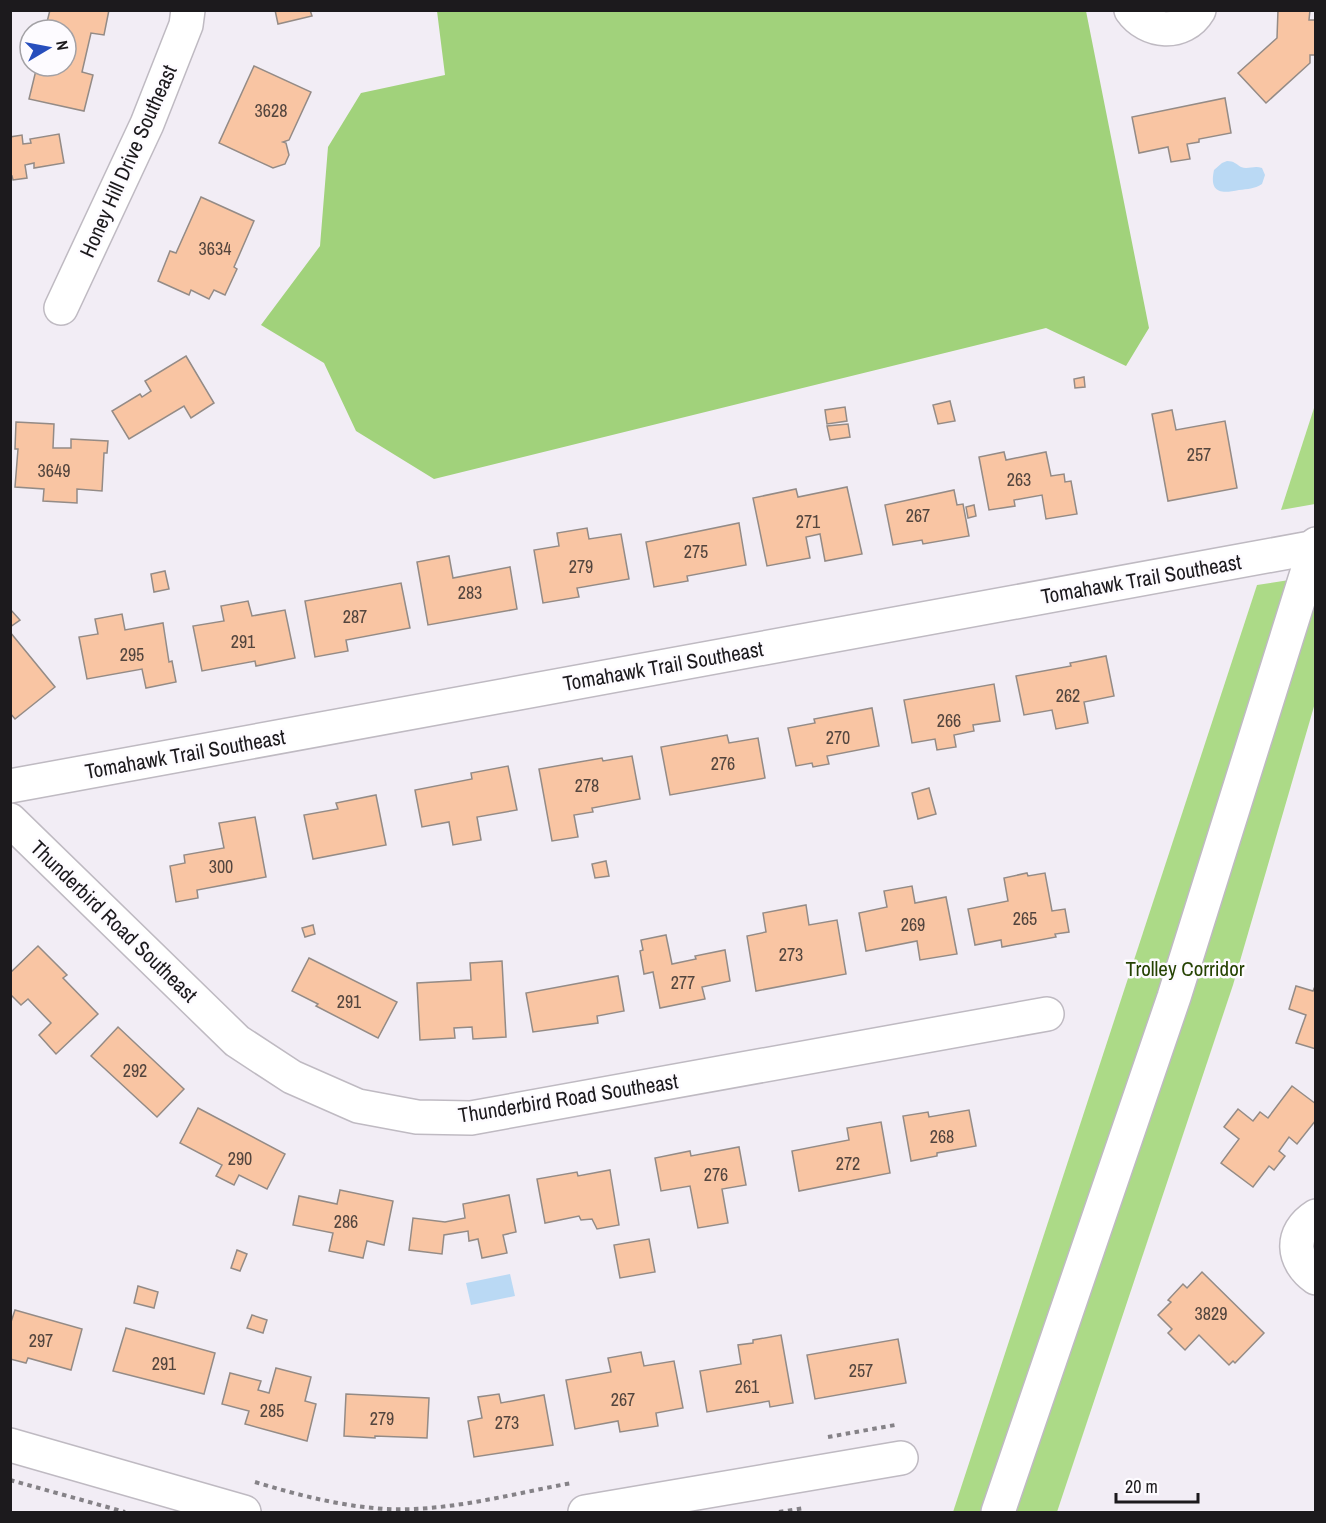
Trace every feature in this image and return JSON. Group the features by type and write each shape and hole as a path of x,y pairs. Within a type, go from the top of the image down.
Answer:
{"street":[{"name":"Honey Hill Drive Southeast","path":"61,308 147,124 186,25 188,10"},
{"path":"1131,10 1148,26 1160,30 1174,29 1186,24 1198,10"},
{"path":"998,1512 1174,997 1315,546"},
{"name":"Tomahawk Trail Southeast","path":"10,786 1315,546"},
{"name":"Thunderbird Road Southeast","path":"10,820 237,1041 292,1077 358,1106 394,1113 417,1117 471,1118 1047,1014"},
{"path":"1316,1216 1301,1229 1297,1250 1299,1261 1316,1278"},
{"path":"10,1445 244,1512"},
{"path":"585,1497 900,1458"}],"path":[{"path":"826,1437 895,1425"},
{"path":"10,1480 125,1512"},
{"path":"249,1480 309,1498 387,1509 585,1497"}],"green space":[{"path":"437,11 1086,11 1149,328 1126,366 1046,328 434,479 356,431 324,363 261,325 320,246 328,147 361,93 445,75"},
{"path":"1315,405 1315,504 1281,510"},
{"name":"Trolley Corridor","path":"1315,576 1315,703 1233,985 1057,1512 953,1512 1257,585"}],"water":[{"path":"1227,161 1244,168 1262,168 1265,175 1262,184 1233,191 1218,190 1213,183 1214,170"},
{"path":"510,1274 515,1296 471,1305 466,1283"}],"building":[{"path":"50,10 109,10 104,35 91,33 82,72 93,75 84,111 29,99 34,78 78,78 78,18 48,18"},
{"path":"275,10 310,10 312,16 278,24"},
{"path":"1278,10 1310,10 1309,20 1316,20 1316,55 1310,55 1310,63 1266,103 1238,73 1277,38"},
{"path":"254,66 311,92 289,140 283,142 286,143 289,155 285,164 273,168 219,143"},
{"path":"1225,98 1231,133 1199,139 1199,142 1187,144 1190,159 1171,162 1168,147 1139,153 1132,117"},
{"path":"59,134 64,163 34,168 34,163 25,165 27,178 13,180 12,176 10,177 10,137 22,135 23,144 31,143 30,139"},
{"path":"201,197 254,221 234,267 237,269 225,295 214,290 209,299 191,290 189,295 158,281 170,251 176,253"},
{"path":"186,356 214,403 191,418 184,406 129,439 112,411 140,394 142,397 151,391 145,381"},
{"path":"1084,377 1085,387 1075,388 1074,379"},
{"path":"950,401 955,421 938,424 933,405"},
{"path":"845,407 847,421 827,424 825,410"},
{"path":"1172,410 1176,430 1225,421 1237,488 1168,501 1152,414"},
{"path":"16,422 54,424 53,448 71,448 71,439 108,441 107,453 104,453 102,491 77,489 77,503 43,501 44,489 15,487 18,449 15,449"},
{"path":"848,424 850,437 830,440 827,426"},
{"path":"1004,452 1006,460 1046,452 1051,476 1064,474 1065,482 1071,481 1077,514 1046,519 1042,495 1014,500 1015,506 989,510 979,457"},
{"path":"847,487 862,554 825,561 820,534 806,537 810,558 767,566 753,498 796,489 798,497"},
{"path":"954,490 957,505 963,504 969,536 923,544 922,540 893,545 885,505"},
{"path":"974,505 976,516 968,518 966,507"},
{"path":"739,523 746,565 687,576 688,581 654,587 646,542"},
{"path":"587,528 589,539 621,534 629,579 577,588 579,597 543,603 534,550 559,546 557,533"},
{"path":"449,556 453,578 510,567 517,609 428,625 417,562"},
{"path":"165,571 169,589 154,592 151,574"},
{"path":"401,583 410,628 346,640 348,651 315,657 305,601"},
{"path":"248,601 252,616 285,610 295,658 256,666 255,661 202,671 193,626 224,621 221,606"},
{"path":"10,609 20,620 10,627"},
{"path":"122,614 125,630 163,623 169,662 172,661 176,682 146,688 142,669 87,679 79,637 98,634 95,619"},
{"path":"10,632 55,687 15,719 10,713"},
{"path":"1106,656 1114,696 1084,702 1088,723 1056,729 1052,710 1024,715 1016,676 1071,666 1070,663"},
{"path":"994,684 1000,721 973,725 974,731 954,735 956,747 937,750 935,739 912,743 904,700"},
{"path":"872,708 879,746 827,756 829,764 813,767 812,763 796,766 788,728 815,723 814,719"},
{"path":"727,735 729,743 758,738 765,778 670,795 661,747"},
{"path":"632,756 640,799 592,808 593,812 574,815 578,837 552,841 539,769 602,758 603,761"},
{"path":"508,766 517,810 477,817 481,840 453,845 449,822 422,827 415,790 472,779 471,773"},
{"path":"929,788 936,814 918,819 912,793"},
{"path":"376,795 386,845 313,859 304,815 338,809 336,803"},
{"path":"255,817 266,877 197,890 198,898 176,902 170,866 185,863 184,855 224,848 219,823"},
{"path":"606,861 609,876 595,878 592,864"},
{"path":"1027,873 1028,876 1045,873 1052,911 1065,909 1069,932 1055,934 1056,937 1002,947 1001,940 975,945 968,909 1008,901 1004,878"},
{"path":"912,886 915,903 946,897 957,954 920,960 917,941 866,951 859,913 887,907 884,891"},
{"path":"806,905 809,925 837,920 846,974 756,991 747,936 766,932 763,913"},
{"path":"313,925 315,934 305,937 302,928"},
{"path":"666,935 672,964 696,959 695,956 725,950 730,981 702,987 705,999 660,1008 653,972 644,974 640,951 643,950 641,940"},
{"path":"38,946 67,975 63,978 98,1014 56,1054 39,1035 51,1023 28,999 21,1005 10,994 10,973"},
{"path":"309,958 397,1002 378,1038 292,991"},
{"path":"502,961 506,1037 473,1039 472,1027 454,1028 455,1038 420,1040 417,983 471,980 470,963"},
{"path":"618,976 624,1011 597,1016 598,1023 533,1032 526,993"},
{"path":"1316,984 1316,1049 1296,1043 1306,1015 1289,1009 1296,986 1313,991"},
{"path":"118,1027 184,1089 157,1117 91,1056"},
{"path":"1292,1086 1316,1104 1316,1120 1297,1144 1289,1137 1279,1151 1285,1156 1274,1170 1269,1166 1253,1187 1221,1163 1239,1139 1224,1127 1238,1109 1253,1121 1260,1112 1268,1118"},
{"path":"198,1108 285,1154 267,1189 239,1175 234,1185 216,1176 222,1165 180,1143"},
{"path":"969,1110 976,1146 937,1153 937,1156 911,1161 903,1116 928,1112 929,1117"},
{"path":"881,1122 890,1173 799,1191 792,1151 849,1140 847,1128"},
{"path":"739,1147 746,1185 722,1189 728,1223 698,1228 690,1186 661,1191 655,1158 690,1151 691,1156"},
{"path":"610,1170 619,1225 597,1229 592,1219 581,1220 579,1216 545,1223 537,1179 577,1172 578,1176"},
{"path":"340,1190 393,1201 384,1245 367,1241 363,1258 329,1251 333,1233 293,1225 299,1196 337,1204"},
{"path":"509,1195 516,1232 503,1235 507,1253 482,1258 478,1239 469,1241 468,1231 444,1235 442,1254 409,1250 413,1218 445,1222 465,1218 463,1204"},
{"path":"649,1239 655,1272 620,1278 614,1245"},
{"path":"237,1250 247,1254 240,1271 231,1268"},
{"path":"1202,1272 1264,1333 1235,1363 1233,1361 1229,1365 1199,1335 1185,1350 1168,1333 1172,1329 1158,1315 1171,1302 1168,1300 1183,1284 1187,1288"},
{"path":"138,1286 158,1292 154,1308 134,1303"},
{"path":"15,1310 82,1329 71,1370 28,1358 26,1363 10,1359 10,1325"},
{"path":"252,1315 267,1320 263,1333 247,1328"},
{"path":"126,1328 215,1353 204,1394 113,1371"},
{"path":"781,1335 793,1403 770,1407 769,1401 707,1412 700,1371 741,1364 738,1345"},
{"path":"898,1339 906,1383 815,1399 807,1355"},
{"path":"641,1352 644,1366 674,1361 683,1408 656,1413 658,1426 620,1432 618,1421 575,1429 566,1380 611,1372 608,1358"},
{"path":"276,1368 311,1377 305,1401 316,1404 307,1441 245,1424 249,1411 222,1404 230,1373 261,1381 258,1390 269,1393"},
{"path":"346,1394 429,1398 427,1438 344,1436"},
{"path":"499,1394 501,1403 544,1395 553,1445 474,1457 468,1421 482,1418 478,1397"}]}
